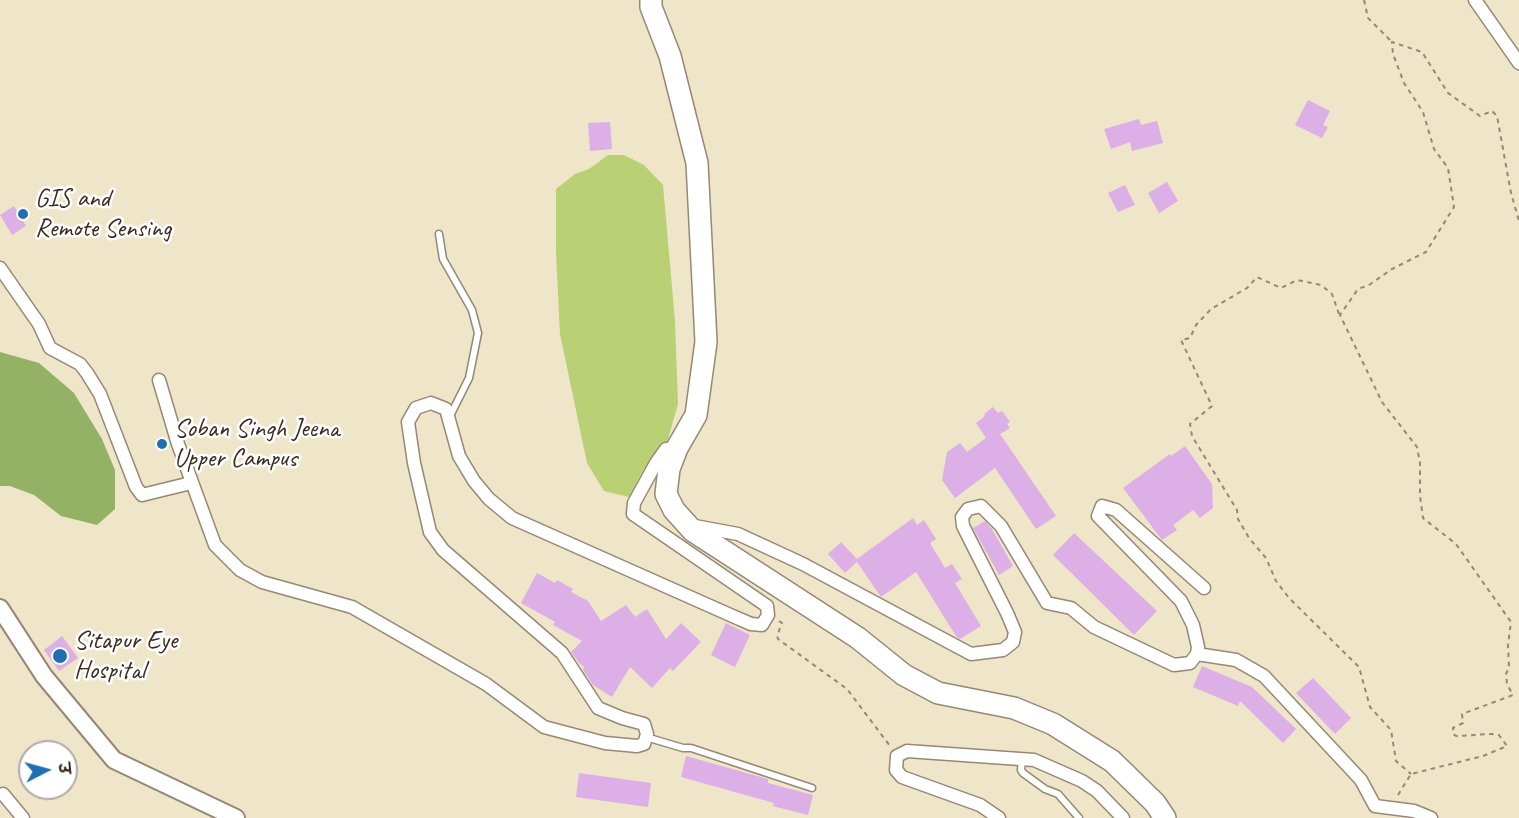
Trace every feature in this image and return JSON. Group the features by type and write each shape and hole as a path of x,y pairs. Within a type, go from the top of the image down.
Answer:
{"highway":[{"path":"651,0 651,7 670,56 697,163 706,342 696,415 677,448 669,469 666,494 674,510 693,531 858,638 904,675 938,693 1014,708 1053,724 1112,761 1155,803 1165,818"}],"main road":[{"path":"0,608 44,676 114,760 236,818"}],"street":[{"path":"1475,0 1519,63"},
{"path":"0,268 39,324 50,348 80,364 87,373 100,394 136,487 142,495 192,483"},
{"path":"159,380 214,545 240,570 262,582 352,607 486,684 544,727 605,743 637,746 644,744 647,734 644,724 598,708 562,652 443,550 430,532 414,463 408,422 416,408 431,403 446,409 459,456 474,481 489,499 512,518 751,624 762,625 768,615 767,606 758,598 633,514 634,503 656,463 666,449 677,448"},
{"path":"688,525 738,534 749,539 803,564 971,654 1004,650 1013,642 1015,632 963,526 962,517 968,509 981,506 1001,526 1047,603 1071,608 1094,627 1174,665 1190,663 1197,654 1198,647 1193,625 1181,601 1098,516 1102,506 1116,510 1204,588"},
{"path":"1197,654 1236,660 1264,676 1361,780 1375,806 1414,811 1431,818"},
{"path":"999,818 980,805 902,777 896,770 897,756 907,751 1034,760 1082,781 1097,791 1123,818"},
{"path":"3,794 23,818"}],"lane":[{"path":"439,234 443,259 472,310 478,333 469,378 449,418"},
{"path":"646,737 683,748 691,748 812,788"},
{"path":"1022,759 1023,773 1046,789 1058,794 1079,818"}],"path":[{"path":"1364,0 1368,18 1392,42 1422,52 1448,93 1480,116 1492,111 1497,116 1519,220"},
{"path":"1340,315 1358,289 1426,252 1454,207 1448,168 1434,149 1423,112 1404,83 1393,54 1392,42"},
{"path":"1391,808 1411,774 1483,756 1507,746 1499,735 1456,736 1453,734 1453,728 1464,723 1462,714 1513,695 1507,684 1506,674 1509,667 1508,645 1511,622 1456,544 1423,518 1417,447 1382,402 1332,294 1321,285 1297,280 1281,288 1257,277 1247,288 1211,309 1196,325 1190,338 1181,340 1212,406 1190,424 1192,436 1237,510 1238,519 1249,538 1266,558 1276,581 1289,598 1359,667 1370,707 1391,730 1396,761 1411,774"},
{"path":"768,615 782,623 778,639 846,689 897,756"}],"green space":[{"path":"608,155 624,155 644,165 663,185 675,321 678,404 668,439 642,472 629,497 604,491 587,463 560,334 556,189 575,174 589,169"},
{"path":"0,352 39,363 74,393 102,439 115,470 115,509 97,525 61,516 34,495 10,486 0,486"}],"building":[{"path":"1308,100 1330,111 1323,125 1328,127 1322,138 1295,125"},
{"path":"1139,119 1141,125 1157,121 1163,143 1132,151 1130,142 1111,149 1104,129"},
{"path":"610,122 612,149 590,151 588,123"},
{"path":"1167,182 1178,201 1159,213 1148,193"},
{"path":"1125,185 1135,205 1118,212 1108,193"},
{"path":"14,206 26,226 12,235 0,215"},
{"path":"993,407 998,413 1002,411 1010,422 1007,424 1010,428 1000,434 1056,516 1036,529 995,468 955,498 942,480 947,452 960,443 967,452 986,438 976,423"},
{"path":"1185,446 1212,484 1213,508 1200,518 1193,510 1173,525 1177,530 1162,540 1123,488"},
{"path":"913,518 917,525 924,520 936,539 930,543 945,568 952,564 962,579 955,583 981,626 960,639 916,572 881,597 857,562 845,573 828,554 841,542 857,559"},
{"path":"985,521 1013,566 999,575 973,528"},
{"path":"1074,533 1157,611 1134,635 1053,555"},
{"path":"537,573 555,583 557,580 573,589 571,592 588,601 601,621 626,605 635,617 647,609 666,639 681,623 701,642 673,671 670,668 652,688 630,667 612,697 593,685 583,670 584,667 571,652 582,641 553,625 555,622 521,603"},
{"path":"726,623 750,635 735,667 711,655"},
{"path":"62,636 78,658 59,671 44,650"},
{"path":"1202,666 1252,687 1296,729 1283,743 1240,701 1238,706 1193,687"},
{"path":"1313,678 1351,718 1335,734 1296,693"},
{"path":"686,756 768,779 768,783 813,795 808,815 681,777"},
{"path":"579,773 651,783 648,807 576,797"}],"place":[{"name":"GIS and Remote Sensing","path":"23,214"},
{"name":"Soban Singh Jeena Upper Campus","path":"162,444"},
{"name":"Sitapur Eye Hospital","path":"60,656"}]}
